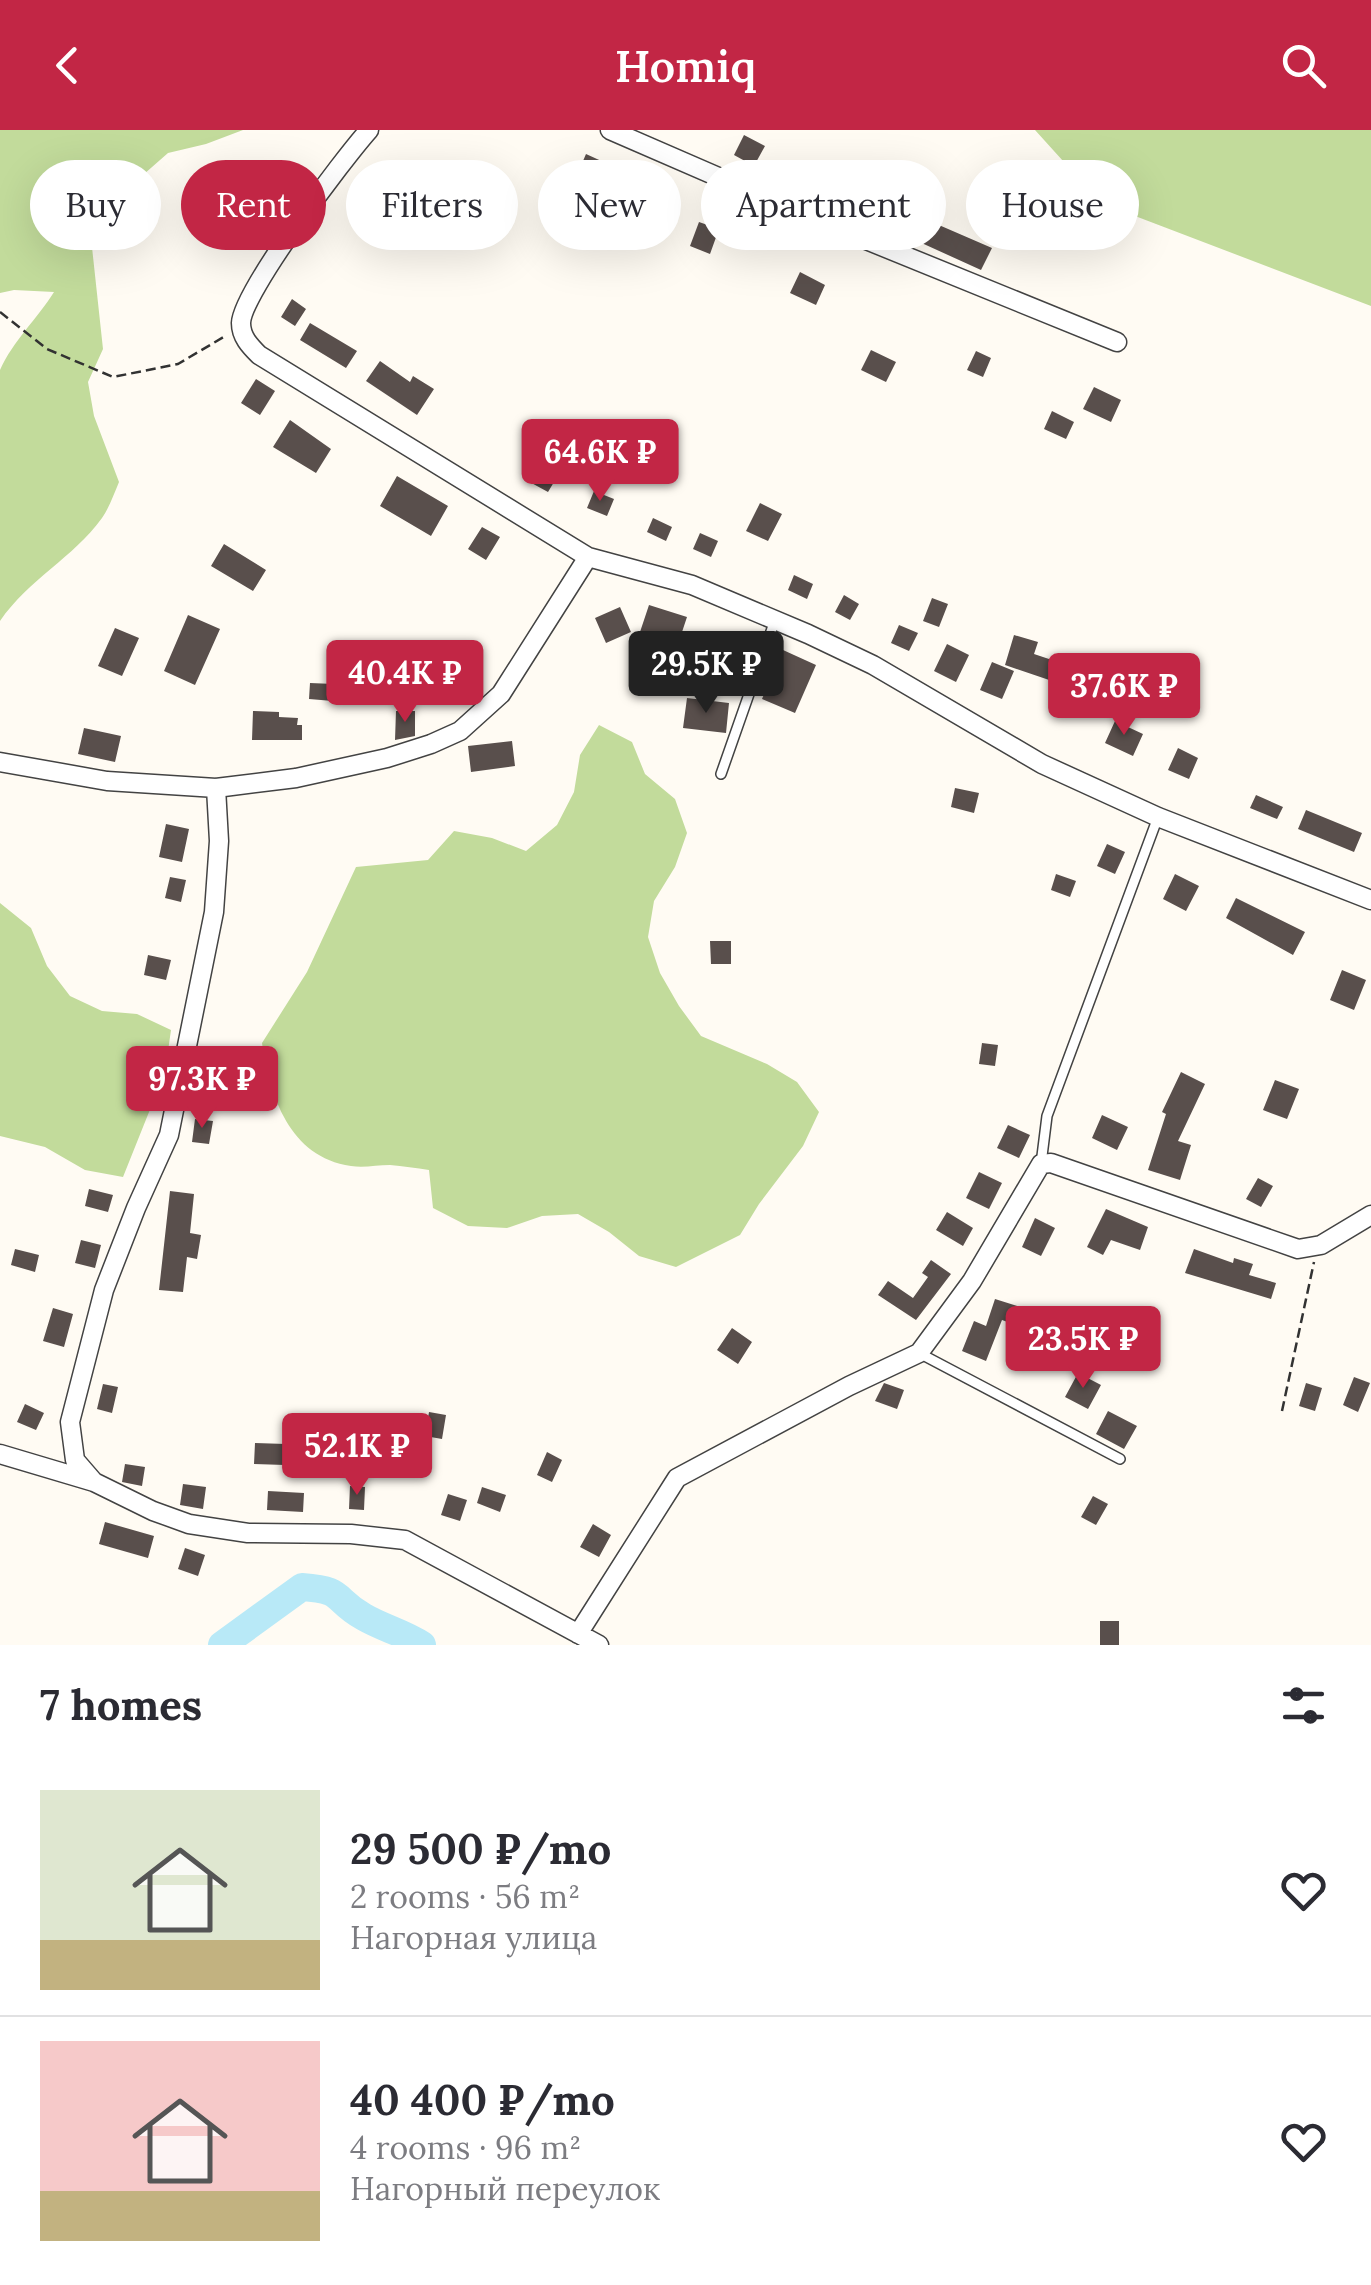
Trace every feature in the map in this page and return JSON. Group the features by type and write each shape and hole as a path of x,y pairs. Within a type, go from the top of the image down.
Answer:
{"street":[{"path":"369,130 322,188 248,300 241,327 247,342 260,355 588,557 692,585 775,620 873,666 1042,764 1158,817 1371,900"},
{"path":"610,130 822,222 1118,342"},
{"path":"0,762 107,782 216,788 296,778 387,758 460,731 501,694 588,557"},
{"path":"94,1482 75,1460 70,1422 104,1290 169,1135 214,912 219,841 216,788"},
{"path":"578,1634 677,1478 919,1353 972,1280 1042,1164 1051,1163 1298,1249 1319,1246 1371,1214"},
{"path":"0,1454 94,1482 153,1512 217,1530 351,1534 406,1540 599,1645"}],"lane":[{"path":"722,774 775,620"},
{"path":"1042,1164 1047,1116 1158,817"},
{"path":"919,1353 1120,1460"}],"path":[{"path":"0,312 46,349 113,377 178,364 241,327"},
{"path":"1282,1411 1319,1246"}],"green space":[{"path":"0,130 243,130 168,153 160,160 30,160 30,250 92,250 103,349 88,382 94,416 119,482 105,514 90,532 24,593 0,621 0,370 54,292 0,293"},
{"path":"1035,130 1371,130 1371,306 1139,217 1139,160 1062,160"},
{"path":"599,725 632,742 645,774 675,799 687,833 675,867 654,901 648,937 660,973 701,1036 767,1064 797,1082 819,1112 803,1146 740,1235 676,1267 639,1256 578,1214 542,1216 507,1228 468,1226 433,1208 429,1170 390,1165 356,1167 330,1160 312,1150 286,1121 277,1103 262,1043 307,972 356,867 428,860 454,831 492,838 526,851 557,825 574,792 580,755"},
{"path":"0,903 31,928 47,966 70,996 102,1011 137,1014 171,1030 165,1072 123,1177 85,1170 45,1147 0,1136"}],"building":[{"path":"744,135 765,146 757,160 734,155"},
{"path":"701,223 701,250 711,250 710,254 690,246"},
{"path":"946,228 966,237 966,250 991,250 981,270 937,250 946,250"},
{"path":"800,272 825,285 816,305 790,293"},
{"path":"292,299 306,309 295,326 281,317"},
{"path":"310,323 357,351 346,368 300,340"},
{"path":"871,350 896,362 886,382 861,370"},
{"path":"976,351 991,358 983,377 967,370"},
{"path":"380,361 410,382 413,376 434,389 417,415 366,381"},
{"path":"256,379 275,391 260,415 241,403"},
{"path":"1094,387 1121,400 1111,422 1083,409"},
{"path":"1052,411 1074,422 1066,439 1044,429"},
{"path":"290,420 331,449 316,473 273,447"},
{"path":"537,460 560,472 548,492 526,480"},
{"path":"397,476 448,506 431,536 380,506"},
{"path":"594,491 614,499 607,516 587,508"},
{"path":"760,503 782,514 768,541 746,531"},
{"path":"653,518 672,527 666,541 647,532"},
{"path":"482,527 500,537 486,560 468,549"},
{"path":"700,533 718,541 711,557 693,549"},
{"path":"224,544 266,570 253,591 211,566"},
{"path":"794,575 813,584 807,599 788,590"},
{"path":"844,595 859,604 850,620 835,612"},
{"path":"932,598 948,604 939,627 923,621"},
{"path":"649,605 687,617 677,647 639,635"},
{"path":"620,607 631,632 606,643 595,618"},
{"path":"188,615 220,629 195,685 164,671"},
{"path":"899,625 918,633 909,651 891,643"},
{"path":"115,628 139,638 122,676 98,666"},
{"path":"1014,635 1038,642 1034,654 1064,664 1058,683 1005,665"},
{"path":"947,644 969,655 956,682 934,671"},
{"path":"783,650 816,665 795,713 762,699"},
{"path":"992,662 1014,671 1002,699 980,690"},
{"path":"1093,682 1109,689 1095,718 1079,710"},
{"path":"310,683 334,684 333,701 309,699"},
{"path":"687,698 729,703 726,733 683,728"},
{"path":"253,711 279,712 279,717 298,718 302,740 252,740"},
{"path":"396,711 415,711 415,736 395,740"},
{"path":"1115,721 1143,734 1133,756 1105,743"},
{"path":"84,728 121,736 115,762 78,754"},
{"path":"512,741 515,766 471,772 468,746"},
{"path":"1178,748 1198,758 1189,779 1168,770"},
{"path":"955,788 979,793 974,813 951,807"},
{"path":"1256,795 1283,807 1277,819 1250,808"},
{"path":"1306,810 1362,833 1354,852 1298,829"},
{"path":"166,824 189,829 182,862 159,857"},
{"path":"1107,844 1125,852 1115,874 1097,866"},
{"path":"1056,874 1076,881 1070,897 1051,890"},
{"path":"1175,874 1199,886 1186,911 1163,899"},
{"path":"170,877 186,880 181,902 165,898"},
{"path":"1236,898 1305,932 1293,955 1226,918"},
{"path":"710,941 731,941 731,964 711,964"},
{"path":"148,955 171,960 166,980 144,975"},
{"path":"1342,970 1366,980 1354,1010 1330,1000"},
{"path":"982,1043 998,1045 995,1066 979,1064"},
{"path":"202,1063 217,1065 214,1087 199,1085"},
{"path":"1181,1072 1205,1084 1178,1141 1191,1145 1180,1180 1148,1170 1166,1114 1162,1112"},
{"path":"1275,1080 1299,1089 1287,1119 1263,1110"},
{"path":"1102,1115 1128,1127 1117,1150 1092,1138"},
{"path":"195,1119 213,1121 209,1144 192,1142"},
{"path":"1008,1125 1030,1135 1019,1158 997,1148"},
{"path":"979,1172 1002,1183 989,1209 966,1198"},
{"path":"1258,1178 1273,1186 1261,1207 1246,1199"},
{"path":"89,1189 113,1195 108,1212 85,1206"},
{"path":"170,1191 194,1194 190,1233 201,1235 197,1259 187,1257 183,1292 159,1290"},
{"path":"1106,1209 1148,1227 1140,1250 1111,1240 1103,1255 1087,1247"},
{"path":"947,1212 973,1228 963,1246 936,1230"},
{"path":"1035,1218 1055,1228 1041,1256 1022,1247"},
{"path":"81,1240 101,1245 95,1268 75,1263"},
{"path":"15,1249 39,1255 35,1272 11,1265"},
{"path":"1194,1249 1233,1263 1234,1258 1253,1264 1249,1275 1276,1283 1271,1299 1185,1273"},
{"path":"931,1260 951,1274 916,1320 878,1295 888,1281 913,1298 928,1277 922,1273"},
{"path":"995,1299 1033,1311 1027,1329 1002,1320 986,1361 962,1351 974,1321 986,1326"},
{"path":"53,1308 73,1314 64,1347 43,1341"},
{"path":"732,1328 752,1342 738,1364 717,1350"},
{"path":"1078,1373 1101,1385 1088,1409 1065,1397"},
{"path":"1354,1377 1370,1383 1358,1412 1343,1405"},
{"path":"884,1383 904,1390 897,1409 875,1401"},
{"path":"1306,1383 1322,1388 1315,1411 1299,1406"},
{"path":"103,1384 118,1387 112,1413 97,1409"},
{"path":"25,1404 44,1413 36,1430 17,1422"},
{"path":"1108,1411 1137,1426 1124,1449 1096,1434"},
{"path":"429,1412 446,1415 442,1439 425,1436"},
{"path":"255,1443 286,1444 285,1465 254,1464"},
{"path":"547,1452 562,1460 552,1482 537,1475"},
{"path":"125,1464 145,1467 142,1486 122,1482"},
{"path":"183,1484 206,1487 203,1509 180,1505"},
{"path":"350,1486 365,1487 364,1510 349,1509"},
{"path":"482,1487 506,1495 500,1512 477,1503"},
{"path":"268,1491 304,1493 303,1512 267,1510"},
{"path":"448,1494 467,1500 460,1521 441,1515"},
{"path":"1093,1496 1108,1504 1096,1525 1081,1517"},
{"path":"105,1522 154,1536 148,1558 99,1544"},
{"path":"593,1524 611,1535 599,1557 580,1547"},
{"path":"185,1548 205,1555 198,1576 178,1569"},
{"path":"1100,1621 1119,1621 1119,1645 1100,1645"}],"waterway":[{"path":"222,1645 302,1587 333,1593 364,1617 422,1645"}]}
